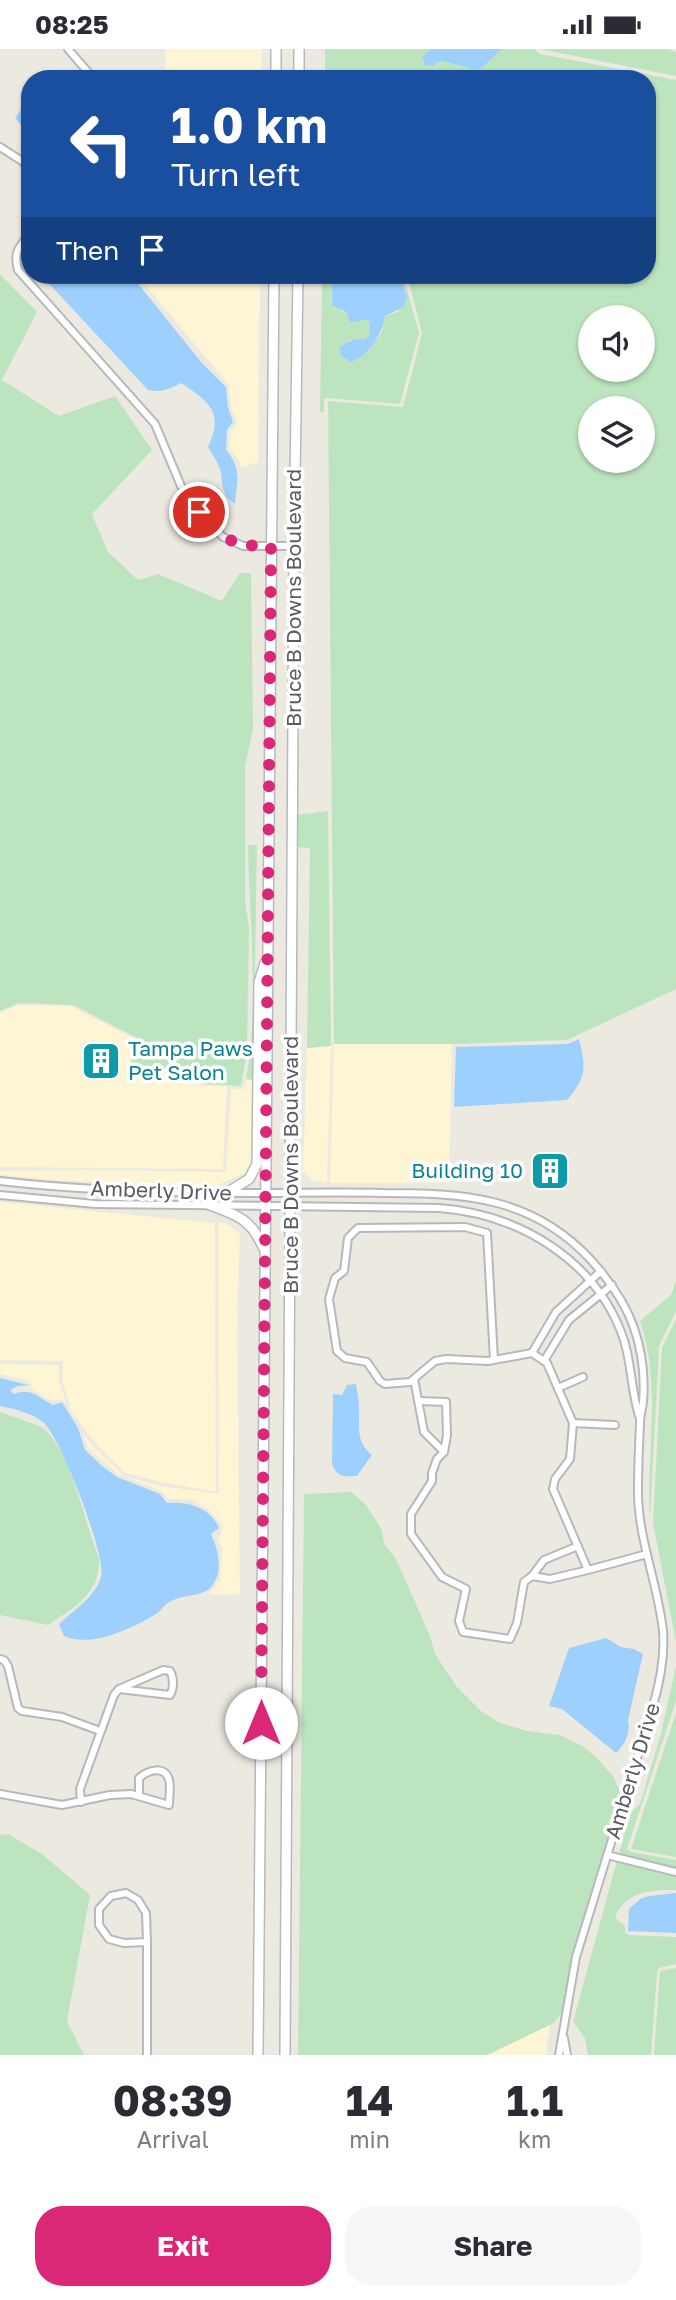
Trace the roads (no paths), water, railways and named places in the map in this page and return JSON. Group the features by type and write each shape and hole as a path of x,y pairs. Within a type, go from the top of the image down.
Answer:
{"main road":[{"path":"276,49 276,70"},
{"path":"299,49 299,70"},
{"name":"Bruce B Downs Boulevard","path":"258,2055 274,284"},
{"name":"Bruce B Downs Boulevard","path":"285,2055 298,284"},
{"path":"228,1192 249,1179 257,1164 259,982 268,955"},
{"path":"210,1205 249,1223 256,1231 266,1253"}],"street":[{"path":"68,49 86,70"},
{"path":"0,147 21,160"},
{"path":"21,245 15,259 21,273"},
{"path":"30,284 155,424 180,485 199,512 223,537 243,546 294,545"},
{"name":"Amberly Drive","path":"0,1181 95,1189 445,1194 485,1199 525,1213 556,1230 583,1252 612,1286 629,1315 639,1346 644,1379 638,1505 663,1632 662,1669 576,1957 559,2055"},
{"name":"Amberly Drive","path":"0,1195 94,1204 439,1208 477,1213 531,1233 559,1251 589,1281 600,1295 624,1340 640,1420"},
{"path":"494,1360 487,1233 465,1227 358,1228 348,1238 344,1271 335,1278 329,1299 337,1352 345,1358 367,1361 380,1381 385,1384 410,1381 435,1361 446,1359 494,1360 532,1353 544,1361 573,1423 570,1459 555,1479 553,1489 588,1570"},
{"path":"532,1353 564,1303 601,1272"},
{"path":"544,1361 575,1314 612,1286"},
{"path":"564,1303 575,1314"},
{"path":"558,1388 583,1377"},
{"path":"414,1379 424,1432 444,1452"},
{"path":"419,1401 446,1402 447,1435 444,1452 437,1459 432,1473 432,1481 411,1514 411,1534 442,1577 466,1590 459,1621 463,1632 510,1639 517,1623 524,1582 544,1560 578,1546"},
{"path":"573,1423 615,1425"},
{"path":"532,1576 550,1579 647,1554"},
{"path":"0,1659 8,1666 18,1707 22,1711 62,1717 100,1731"},
{"path":"80,1802 80,1789 114,1695 119,1689 163,1669 170,1671 173,1676 173,1690 170,1695 119,1689"},
{"path":"0,1794 62,1805 110,1795 131,1794 169,1805 170,1782 166,1774 158,1770 146,1771 139,1778 139,1796"},
{"path":"607,1855 676,1872"},
{"path":"147,1942 124,1943 109,1939 99,1925 99,1909 111,1896 125,1893 138,1899 146,1913 147,1942 147,2055"},
{"name":"Amberly Drive","path":"564,2036 567,2055"}],"water":[{"path":"431,49 502,49 479,70 443,61 433,66 425,65 422,57"},
{"path":"21,110 21,125 15,118"},
{"path":"49,284 138,284 202,363 226,387 233,422 227,430 226,450 236,469 235,504 226,494 219,467 208,447 215,425 214,416 206,402 181,383 161,391 148,390"},
{"path":"331,284 402,284 407,296 404,307 385,316 381,331 369,350 351,362 341,356 339,348 351,341 365,340 369,336 370,323 367,319 350,323 347,313 332,305"},
{"path":"579,1039 583,1071 567,1100 454,1107 456,1047 568,1044"},
{"path":"0,1378 29,1385 10,1390 14,1394 30,1393 53,1405 62,1402 78,1428 85,1450 117,1477 160,1494 167,1503 190,1504 210,1515 219,1528 211,1534 219,1563 211,1587 206,1591 174,1600 146,1620 111,1635 87,1640 64,1636 59,1624 89,1597 101,1577 97,1547 71,1473 52,1433 44,1423 34,1417 0,1406"},
{"path":"356,1384 361,1439 372,1455 357,1476 345,1476 339,1474 332,1464 333,1394 342,1395 347,1385"},
{"path":"606,1638 621,1647 643,1654 628,1720 628,1734 616,1753 562,1709 549,1706 569,1648"},
{"path":"676,1893 676,1933 628,1931 629,1909 640,1899"}],"place":[{"name":"Tampa Paws Pet Salon","path":"101,1061"},
{"name":"Building 10","path":"550,1171"}]}
